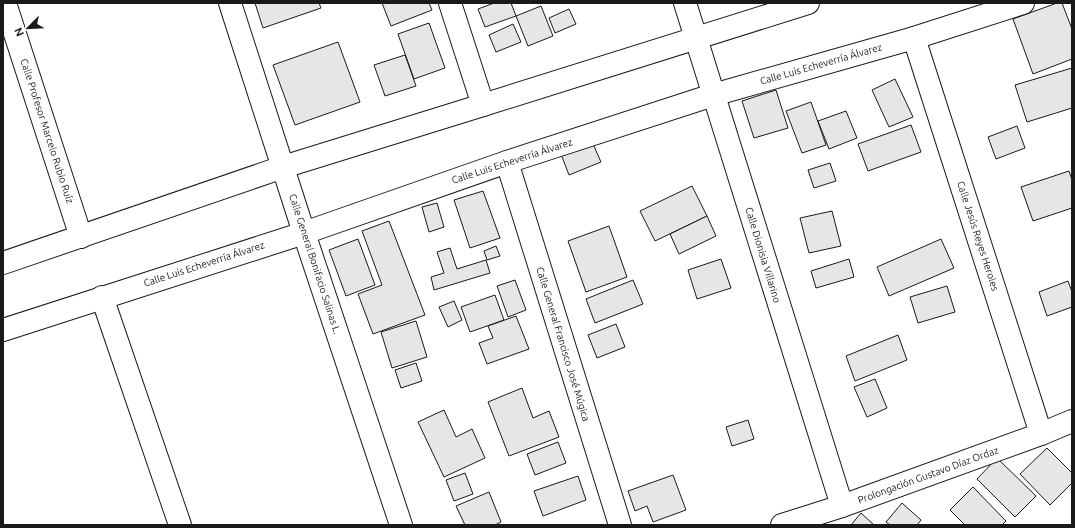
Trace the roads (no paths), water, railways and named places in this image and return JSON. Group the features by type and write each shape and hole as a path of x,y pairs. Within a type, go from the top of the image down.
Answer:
{"street":[{"name":"Calle Profesor Marcelo Rubio Ruíz","path":"6,3 81,237"},
{"name":"Calle General Bonifacio Salinas L.","path":"230,3 401,525"},
{"path":"450,3 483,105"},
{"name":"Calle Dionisia Villarino","path":"685,3 842,506"},
{"path":"3,263 283,167 808,3"},
{"name":"Calle Luis Echeverría Álvarez","path":"3,330 304,232 507,162 713,95 914,38 1023,3"},
{"name":"Calle Jesús Reyes Heroles","path":"914,38 1061,430"},
{"name":"Calle General Francisco José Múgica","path":"507,162 620,525"},
{"path":"102,297 180,525"},
{"name":"Prolongación Gustavo Díaz Ordaz","path":"782,525 842,506 1061,430"}]}
